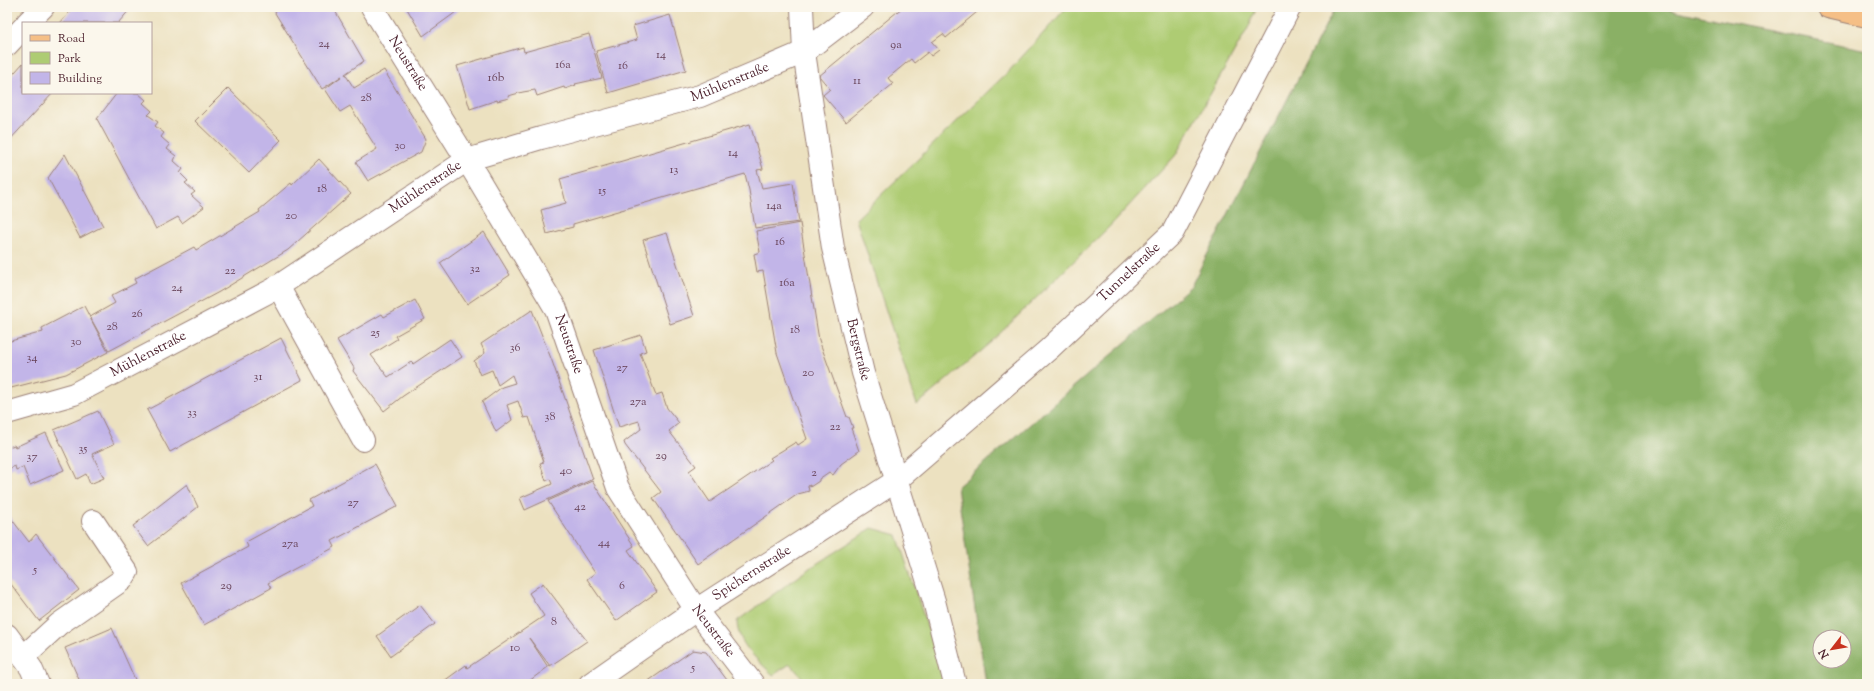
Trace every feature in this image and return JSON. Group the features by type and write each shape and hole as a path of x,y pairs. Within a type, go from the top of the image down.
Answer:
{"main road":[{"path":"1828,7 1867,16"}],"street":[{"path":"28,22 42,7"},
{"name":"Neustraße","path":"372,7 467,160 556,310 618,488 696,610 753,684"},
{"name":"Bergstraße","path":"802,7 804,52 833,248 863,373 934,601 955,684"},
{"name":"Mühlenstraße","path":"7,413 74,394 278,286 467,160 541,138 700,96 804,52 863,7"},
{"name":"Tunnelstraße","path":"896,481 1049,350 1173,232 1290,7"},
{"path":"7,45 22,29"},
{"path":"278,286 363,440"},
{"name":"Spichernstraße","path":"590,684 696,610 896,481"},
{"path":"23,657 59,624 122,580 127,572 93,521"},
{"path":"7,635 31,668 38,684"}],"green space":[{"path":"1067,7 1257,7 1248,28 1175,156 1109,227 991,342 917,405 856,219 1009,71"},
{"path":"1335,7 1657,7 1867,50 1867,684 986,684 957,487 1191,286"},
{"path":"872,528 897,535 946,684 808,684 790,664 773,675 744,644 738,629 737,621 804,572"}],"building":[{"path":"74,7 132,7 119,22 61,22"},
{"path":"275,7 331,7 334,9 364,61 345,74 354,88 384,70 426,139 421,152 368,181 356,162 377,149 350,106 340,112 325,89 342,76 322,89 275,13 277,9"},
{"path":"406,7 463,7 423,36"},
{"path":"903,7 983,7 946,38 943,34 932,42 939,50 931,56 928,52 914,63 911,59 888,78 893,84 846,122 823,95 830,89 819,76"},
{"path":"670,15 686,70 608,93 596,51 637,40 633,26"},
{"path":"589,34 602,78 575,84 576,85 565,89 564,87 537,96 535,90 523,92 508,96 509,98 497,100 470,109 457,66 523,47 524,52"},
{"path":"22,64 22,94 52,94 7,143 7,81"},
{"path":"228,88 281,140 249,173 195,121"},
{"path":"116,94 139,94 146,100 143,103 152,111 148,115 158,122 155,126 164,133 161,137 170,145 167,149 176,156 174,161 183,169 180,173 188,181 185,183 195,192 191,195 204,207 182,223 178,217 156,229 97,119"},
{"path":"750,124 763,169 757,170 762,188 793,183 799,222 755,228 745,174 573,224 573,227 547,234 541,210 566,203 560,179"},
{"path":"65,154 103,226 80,238 48,178"},
{"path":"319,159 351,194 288,250 219,292 109,351 90,317 115,303 111,296 136,283 134,279 194,247 196,250 260,212 259,210 291,183 292,185"},
{"path":"800,223 819,340 847,417 849,417 853,428 851,428 859,451 841,464 833,475 829,472 810,487 810,485 808,486 809,491 798,494 698,564 653,498 661,492 625,445 624,442 641,429 639,421 619,427 594,350 641,335 646,351 640,353 656,395 662,393 667,408 679,423 669,431 696,466 689,471 710,502 772,460 770,458 796,442 798,445 807,439 777,353 763,271 757,272 754,254 760,252 756,231"},
{"path":"484,232 510,275 467,304 440,263"},
{"path":"667,233 694,316 670,324 643,240"},
{"path":"415,300 425,319 395,336 397,339 371,355 388,377 411,362 413,364 450,339 462,357 403,396 384,411 353,371 354,368 337,340 382,314 384,317"},
{"path":"84,306 108,352 66,374 7,389 7,342 43,332 42,328"},
{"path":"532,310 552,361 593,479 525,510 520,498 552,484 550,479 546,481 540,463 544,462 529,417 524,418 518,401 507,405 512,420 496,432 482,402 502,387 515,383 512,375 498,385 492,370 480,375 474,361 485,353 481,344"},
{"path":"281,338 302,380 170,452 147,410"},
{"path":"98,411 114,444 92,454 104,478 90,484 86,474 77,479 54,430"},
{"path":"46,433 64,470 30,485 23,467 16,470 15,466 7,470 7,448 14,445 15,447"},
{"path":"375,464 398,506 332,541 335,547 268,583 271,588 204,625 181,583 248,547 246,542 312,506 309,500"},
{"path":"592,481 634,546 628,550 657,592 616,621 587,579 595,573 548,501"},
{"path":"187,484 198,507 148,546 133,526"},
{"path":"7,513 29,542 36,534 79,590 39,621 7,579"},
{"path":"543,583 587,641 550,666 529,638 548,667 525,684 440,684 466,665 467,668 544,616 529,593"},
{"path":"420,605 435,624 391,656 377,636"},
{"path":"112,628 137,684 81,684 65,648"},
{"path":"693,650 706,652 730,684 644,684"}]}
